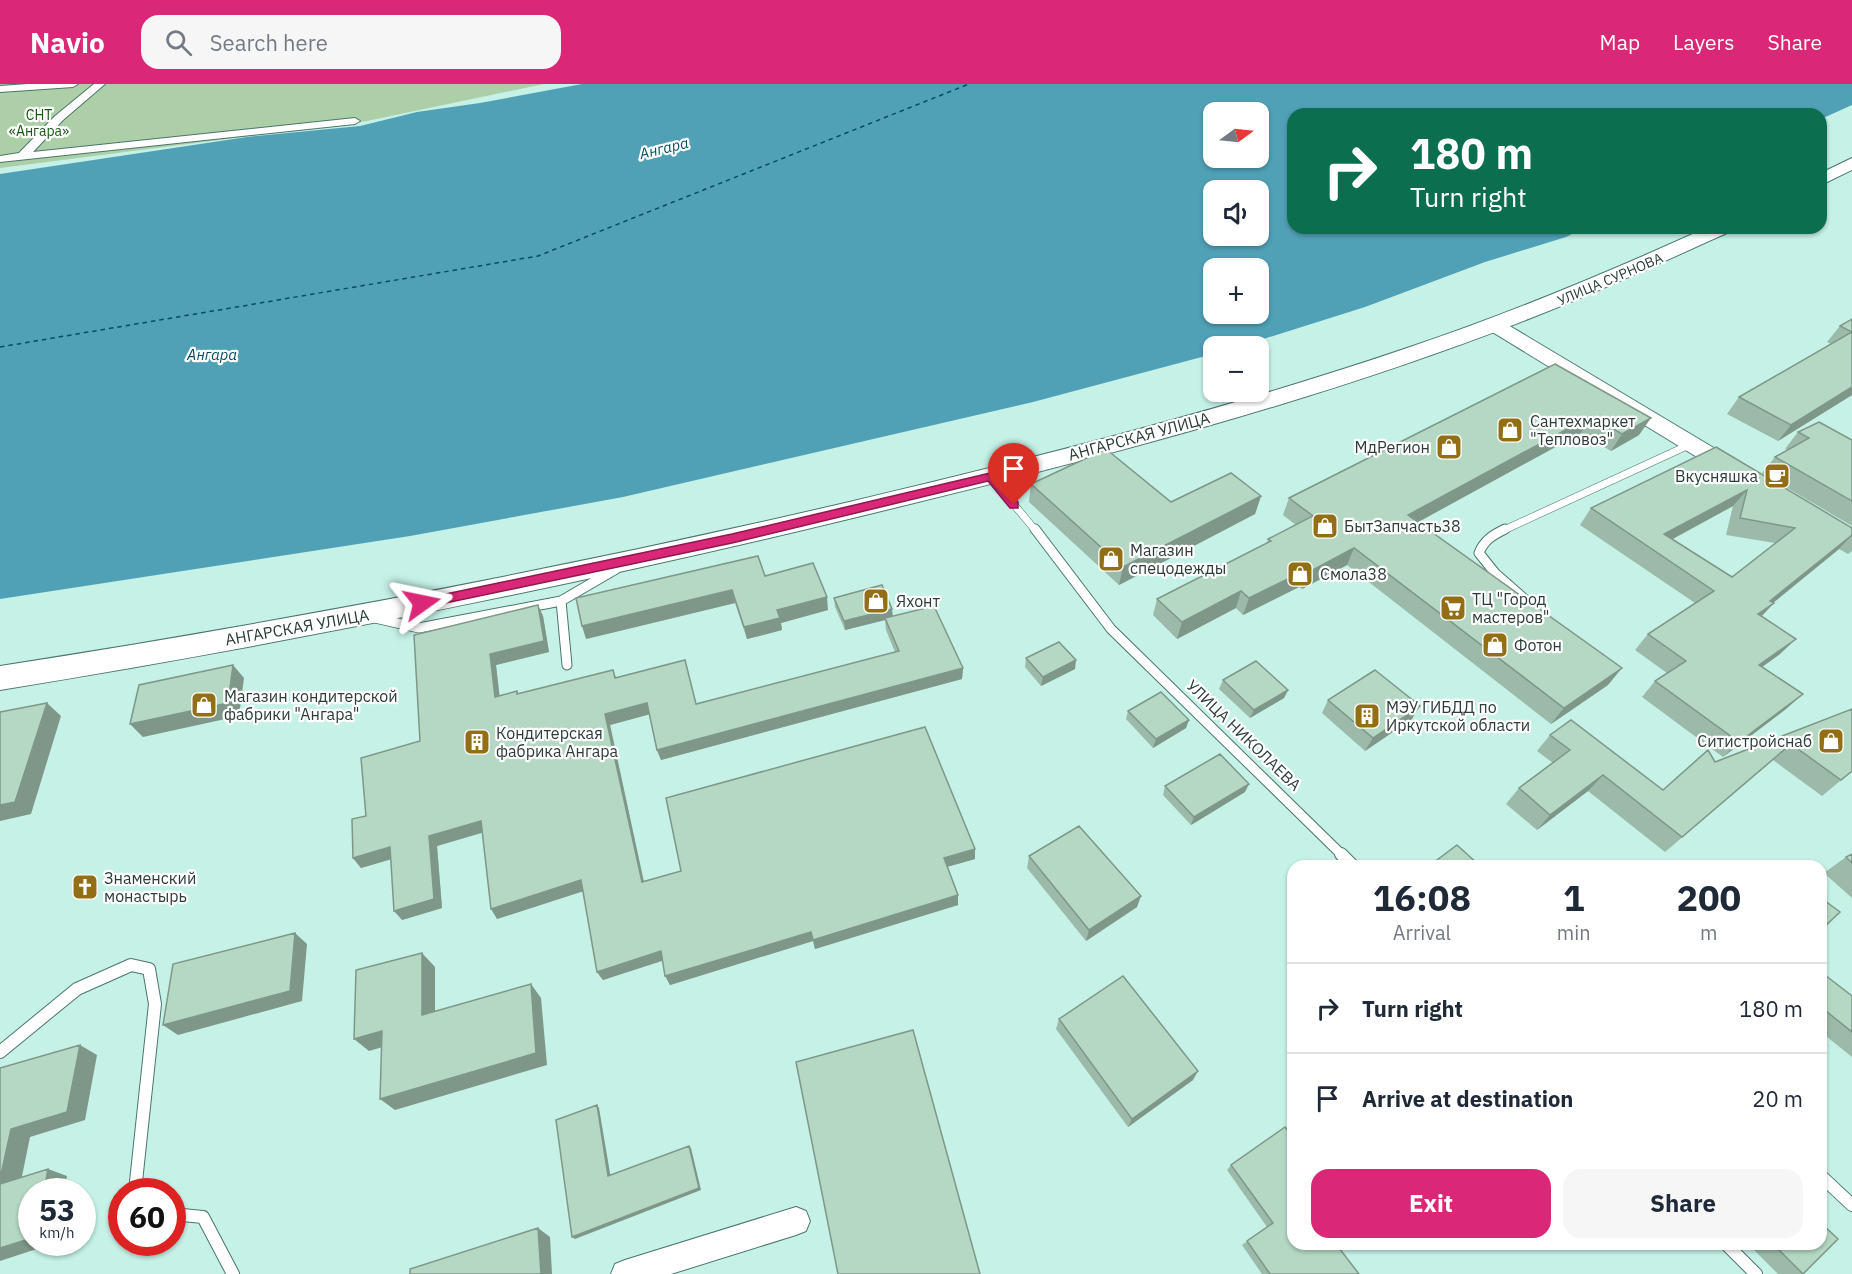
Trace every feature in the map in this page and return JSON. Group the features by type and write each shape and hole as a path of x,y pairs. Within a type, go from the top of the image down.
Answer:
{"main road":[{"path":"1827,160 1852,147"},
{"path":"1827,177 1852,163"},
{"name":"УЛИЦА СУРНОВА","path":"1269,383 1469,316 1551,285 1672,234"},
{"name":"УЛИЦА СУРНОВА","path":"1496,326 1642,266 1709,234"},
{"path":"1496,326 1751,480"},
{"name":"АНГАРСКАЯ УЛИЦА","path":"0,678 363,616 732,539 990,476 1284,396 1496,326"},
{"name":"АНГАРСКАЯ УЛИЦА","path":"0,658 324,603 723,524 1125,425 1207,402"}],"street":[{"path":"0,89 73,84"},
{"path":"24,155 59,118 100,84"},
{"path":"0,159 355,121"},
{"path":"626,1274 796,1221"}],"lane":[{"path":"1538,610 1495,573 1479,553 1482,544 1493,535 1691,444"},
{"name":"УЛИЦА НИКОЛАЕВА","path":"990,476 1038,532 1111,629 1347,860"},
{"path":"363,616 419,628 561,600 631,561"},
{"path":"561,600 567,665"},
{"path":"0,1052 77,989 131,965 149,969 155,1004 136,1178"},
{"path":"1827,1182 1852,1205"},
{"path":"186,1216 203,1217 233,1274"},
{"path":"1732,1250 1756,1274"}],"green space":[{"name":"СНТ «Ангара»","path":"0,84 544,84 367,121 0,168"}],"water":[{"name":"Ангара","path":"582,84 1852,84 1852,105 1827,116 1827,108 1287,108 1287,234 1572,234 1485,262 1365,307 1269,337 1203,336 1203,357 1033,402 623,497 410,536 0,599 0,174 247,137 360,126 417,112"}],"building":[{"path":"1852,319 1852,332 1840,326"},
{"path":"1852,332 1852,387 1791,425 1739,397"},
{"name":"ТЦ \"Город мастеров\"","path":"1555,364 1651,418 1622,434 1591,416 1408,515 1622,668 1564,708 1354,548 1309,572 1306,570 1249,598 1241,591 1182,622 1157,599 1271,541 1268,539 1313,516 1289,498"},
{"path":"1819,422 1852,440 1852,501 1775,457 1809,438 1798,432"},
{"path":"1716,447 1852,528 1852,535 1770,601 1774,603 1758,614 1796,639 1759,665 1803,694 1739,742 1655,681 1686,661 1648,634 1714,591 1591,508","holes":["1747,490 1740,518 1795,528 1732,577 1664,534"]},
{"path":"1106,449 1171,502 1231,473 1261,496 1123,567 1031,484"},
{"path":"758,556 765,576 813,563 827,597 777,610 780,618 744,627 732,590 582,626 576,598"},
{"path":"882,585 892,609 844,621 834,598"},
{"path":"538,605 544,641 490,654 495,697 517,691 517,694 613,670 615,678 685,660 696,704 899,651 885,618 934,606 963,668 657,750 647,703 605,714 642,882 681,871 666,798 925,727 975,849 944,858 958,895 813,940 811,932 665,976 661,951 597,972 581,880 491,909 481,821 429,836 434,899 394,911 390,847 353,858 352,819 366,816 361,758 420,741 414,635"},
{"path":"1059,642 1076,660 1043,677 1026,658"},
{"path":"1256,661 1288,690 1254,710 1223,680"},
{"path":"233,665 228,703 130,724 139,685"},
{"name":"МЭУ ГИБДД по Иркутской области","path":"1375,670 1420,706 1373,738 1328,700"},
{"path":"1161,692 1189,720 1156,739 1128,711"},
{"path":"47,703 15,802 0,805 0,712"},
{"path":"1852,709 1852,771 1841,780 1791,744 1682,837 1603,775 1550,815 1519,788 1570,750 1550,735 1571,720 1663,790 1708,750 1715,762"},
{"path":"1220,754 1249,784 1194,817 1165,786"},
{"path":"1079,826 1141,896 1089,930 1029,856"},
{"path":"1457,845 1473,860 1437,860"},
{"path":"1852,854 1852,863 1846,857"},
{"path":"1827,902 1840,912 1827,924"},
{"path":"295,933 290,991 163,1025 173,964"},
{"path":"422,953 422,1015 531,984 536,1053 380,1099 382,1031 354,1039 356,970"},
{"path":"1123,976 1198,1071 1132,1119 1059,1019"},
{"path":"1827,977 1852,996 1852,1032 1827,1012"},
{"path":"913,1030 980,1274 838,1274 796,1062"},
{"path":"80,1045 67,1112 11,1129 0,1179 0,1068"},
{"path":"597,1105 608,1176 689,1146 699,1188 572,1237 556,1120"},
{"path":"1285,1127 1287,1130 1287,1250 1341,1250 1359,1274 1270,1274 1247,1241 1273,1223 1231,1165"},
{"path":"48,1169 46,1178 19,1178"},
{"path":"18,1178 18,1242 0,1248 0,1184"},
{"path":"538,1228 541,1274 410,1274 410,1269"},
{"path":"1827,1229 1838,1239 1827,1250"},
{"path":"1779,1250 1827,1250 1803,1274"}],"ferry route":[{"path":"0,347 538,256 969,84"}],"place":[{"name":"Сантехмаркет \"Тепловоз\"","path":"1510,430"},
{"name":"МдРегион","path":"1449,447"},
{"name":"Вкусняшка","path":"1777,476"},
{"name":"БытЗапчасть38","path":"1325,526"},
{"name":"Магазин спецодежды","path":"1111,559"},
{"name":"Смола38","path":"1300,574"},
{"name":"Яхонт","path":"876,601"},
{"name":"ТЦ \"Город мастеров\"","path":"1453,608"},
{"name":"Фотон","path":"1495,645"},
{"name":"Магазин кондитерской фабрики \"Ангара\"","path":"204,705"},
{"name":"МЭУ ГИБДД по Иркутской области","path":"1367,716"},
{"name":"Ситистройснаб","path":"1831,741"},
{"name":"Кондитерская фабрика Ангара","path":"477,742"},
{"name":"Знаменский монастырь","path":"85,887"}],"route":[{"path":"422,603 732,539 990,476 1014,505"}]}
